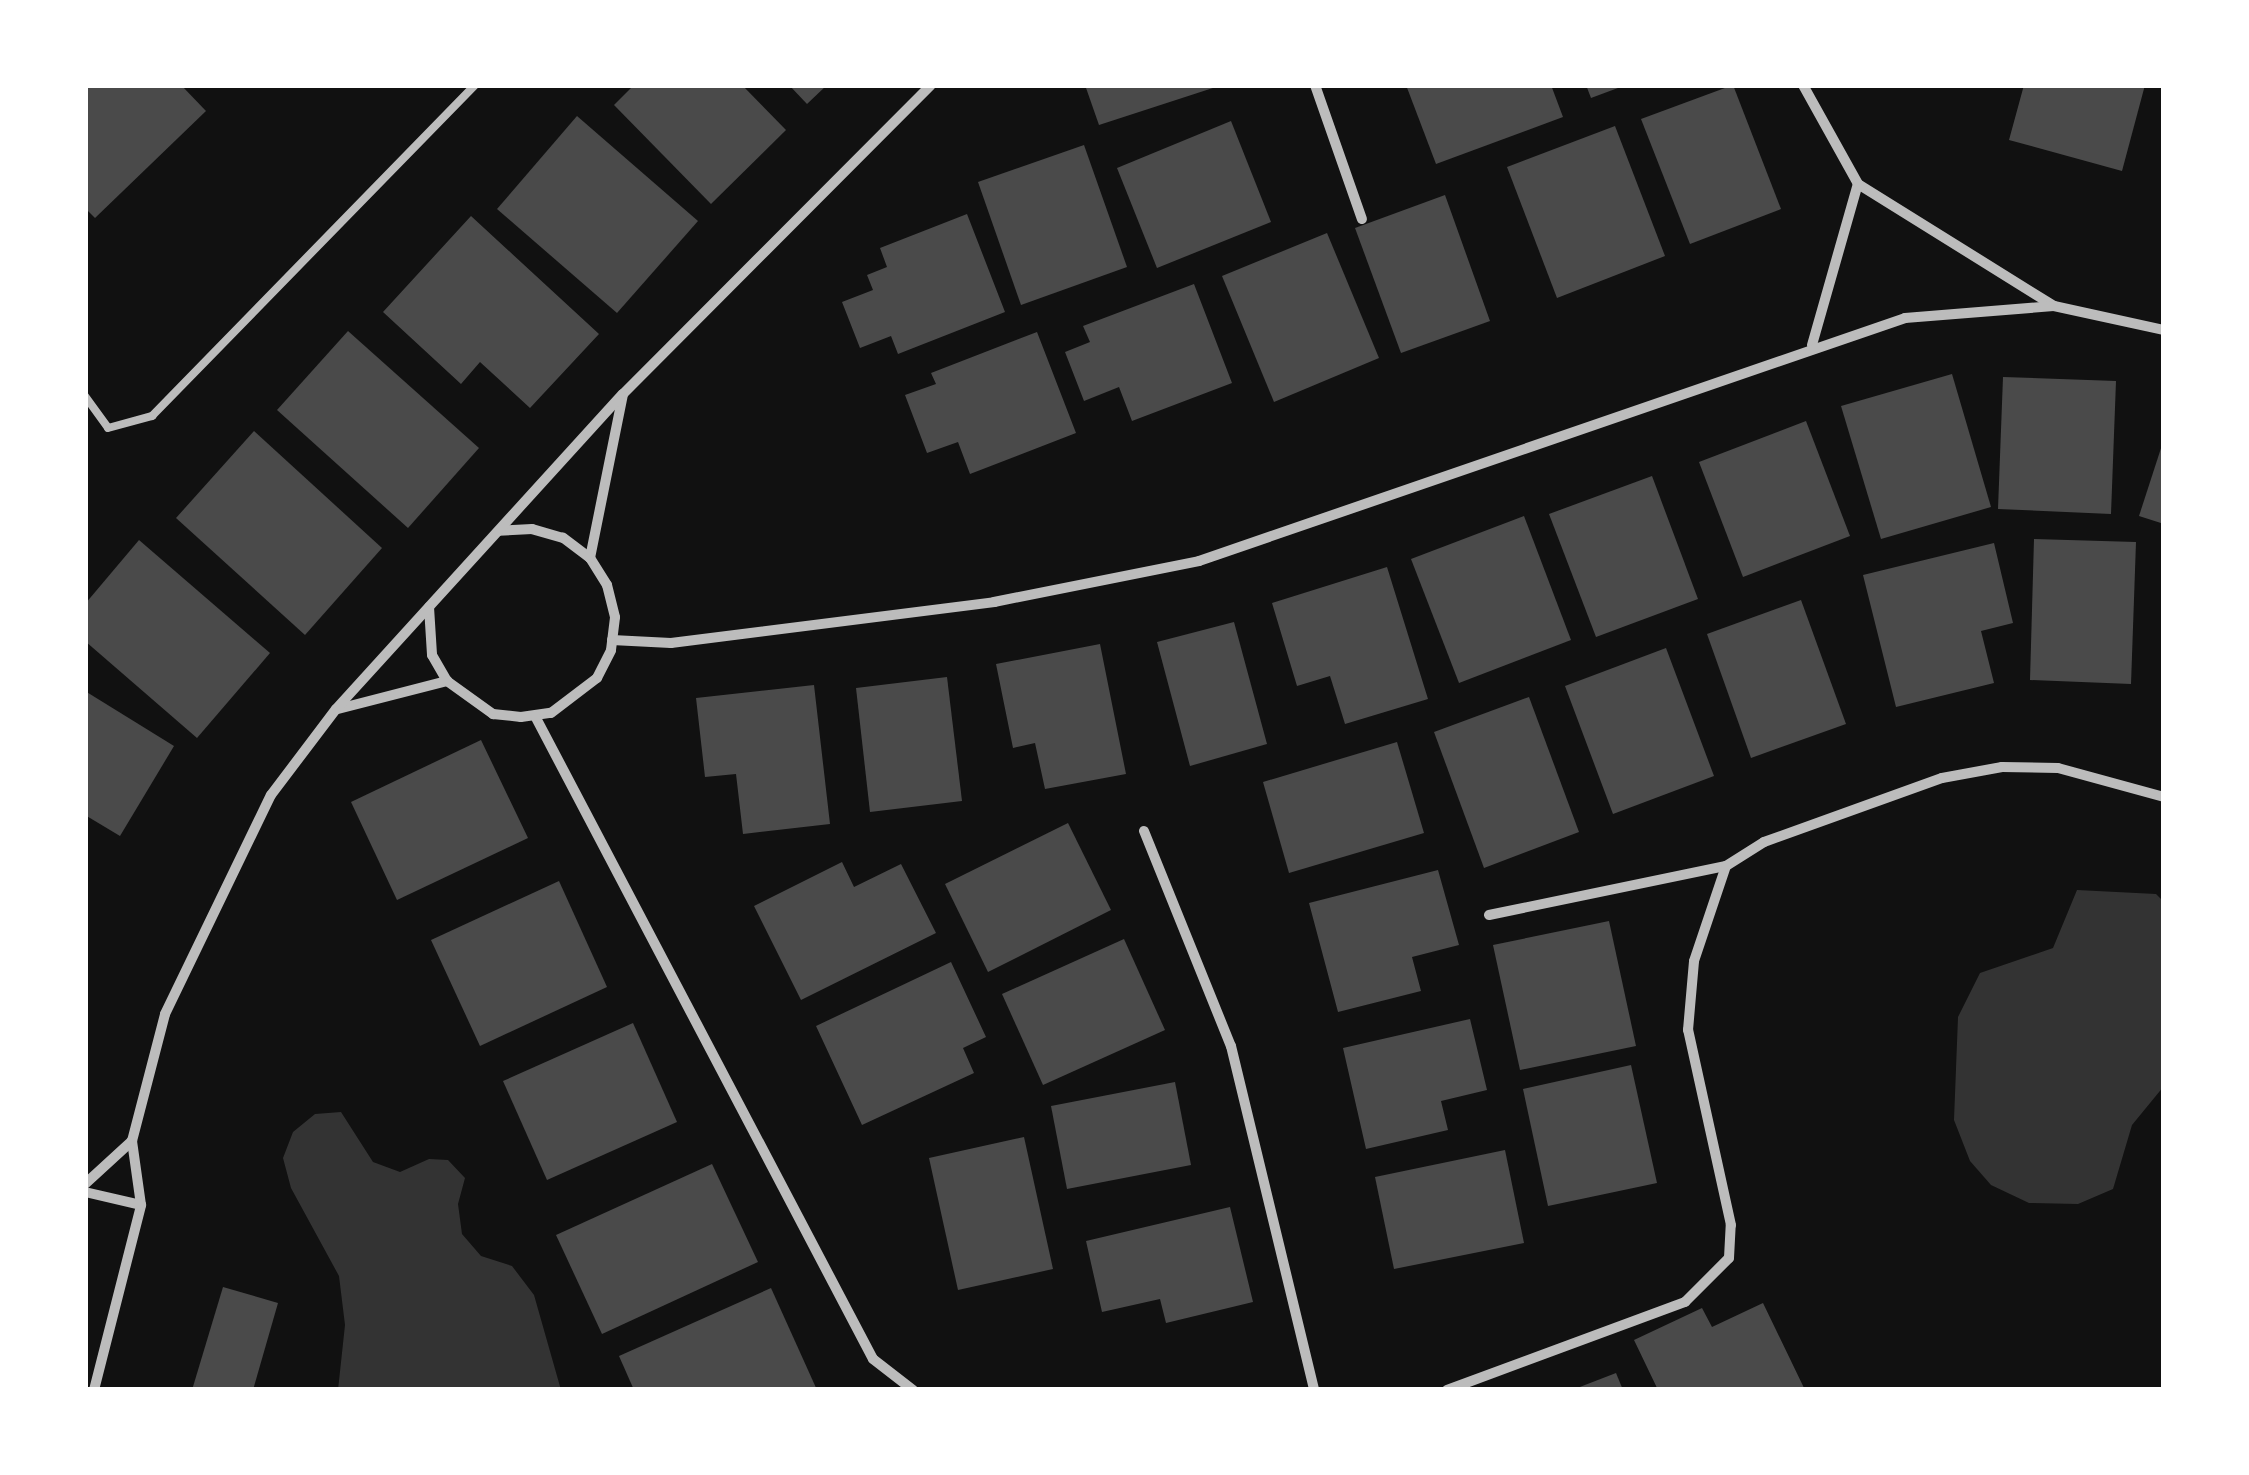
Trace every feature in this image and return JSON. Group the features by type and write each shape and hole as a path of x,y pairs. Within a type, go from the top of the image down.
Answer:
{"street":[{"path":"94,1390 141,1205 132,1141 165,1014 271,795 336,709 623,394 932,85"},
{"path":"1315,85 1362,219"},
{"path":"1802,85 1858,184 2054,306"},
{"path":"1812,345 1858,184"},
{"path":"612,640 671,643 994,602 1199,561 1812,345 1905,318 2054,306 2164,330"},
{"path":"590,558 623,394"},
{"path":"430,604 432,655 446,681 493,714 535,716 577,700 597,678 612,640 607,585 590,558 548,534 500,530"},
{"path":"336,709 446,681"},
{"path":"535,716 873,1358 913,1390"},
{"path":"1489,915 1726,866 1764,842 1942,778 2002,767 2058,768 2164,798"},
{"path":"1144,831 1231,1046 1314,1390"},
{"path":"1447,1390 1686,1302 1729,1258 1731,1226 1688,1030 1694,962 1726,866"},
{"path":"85,1184 132,1141"},
{"path":"85,1192 141,1205"}],"lane":[{"path":"85,396 108,428 152,416 475,85"}],"shaded area":[{"path":"2077,890 2156,894 2164,902 2164,1086 2132,1125 2113,1189 2078,1204 2029,1203 1991,1185 1970,1161 1954,1120 1958,1017 1980,973 2053,948"},
{"path":"341,1112 373,1162 400,1172 429,1159 448,1160 465,1178 458,1204 462,1234 481,1256 512,1266 534,1295 561,1390 338,1390 345,1325 339,1276 291,1188 283,1158 293,1132 315,1114"}],"building":[{"path":"85,85 181,85 206,111 95,218 85,208"},
{"path":"634,85 742,85 786,130 711,204 614,105"},
{"path":"789,85 827,85 807,104"},
{"path":"1085,85 1219,85 1219,86 1099,125"},
{"path":"1406,85 1551,85 1563,117 1436,164"},
{"path":"1586,85 1626,85 1591,98"},
{"path":"1733,85 1781,209 1690,244 1641,119"},
{"path":"2024,85 2145,85 2122,171 2009,140"},
{"path":"577,116 698,221 617,313 497,209"},
{"path":"1231,121 1271,222 1157,268 1117,168"},
{"path":"1615,126 1665,256 1557,298 1507,167"},
{"path":"1084,145 1127,267 1021,305 978,182"},
{"path":"1445,195 1490,321 1401,353 1355,228"},
{"path":"967,214 1005,312 898,354 891,336 860,348 842,302 873,290 867,275 887,267 880,248"},
{"path":"471,216 599,334 530,408 480,362 461,384 383,312"},
{"path":"1327,233 1379,358 1274,402 1222,276"},
{"path":"1194,284 1232,383 1132,421 1119,387 1084,401 1065,352 1090,342 1083,326"},
{"path":"348,331 479,448 408,528 277,410"},
{"path":"1037,332 1076,433 970,474 958,442 927,453 905,395 936,384 931,373"},
{"path":"1952,374 1991,507 1881,539 1841,406"},
{"path":"2003,377 2116,381 2111,514 1998,509"},
{"path":"1806,421 1850,536 1743,577 1699,462"},
{"path":"254,431 382,548 305,635 176,518"},
{"path":"2164,442 2164,524 2139,516"},
{"path":"1652,476 1698,599 1596,637 1549,514"},
{"path":"1524,516 1571,640 1459,683 1411,559"},
{"path":"2034,539 2136,542 2131,684 2030,680"},
{"path":"139,540 270,653 197,738 85,641 85,604"},
{"path":"1994,543 2013,623 1981,631 1994,683 1896,707 1863,575"},
{"path":"1387,567 1428,699 1345,724 1330,676 1297,686 1272,603"},
{"path":"1801,600 1846,724 1751,758 1707,634"},
{"path":"1234,622 1267,744 1190,766 1157,642"},
{"path":"1100,644 1126,774 1045,789 1035,743 1013,748 996,664"},
{"path":"1666,648 1714,776 1613,814 1565,686"},
{"path":"947,677 962,801 870,812 856,688"},
{"path":"814,685 830,824 743,834 736,774 705,777 696,698"},
{"path":"85,691 174,746 120,836 85,815"},
{"path":"1529,697 1579,832 1484,868 1434,732"},
{"path":"481,740 528,838 397,900 351,802"},
{"path":"1397,742 1424,833 1289,873 1263,782"},
{"path":"1068,823 1111,910 988,972 945,884"},
{"path":"842,862 854,887 901,864 936,933 801,1000 754,906"},
{"path":"1438,870 1459,945 1412,957 1421,991 1338,1012 1309,903"},
{"path":"559,881 607,987 480,1046 431,940"},
{"path":"1609,921 1636,1046 1520,1070 1493,945"},
{"path":"1124,939 1165,1030 1043,1085 1002,994"},
{"path":"951,962 986,1037 963,1048 974,1073 862,1125 816,1026"},
{"path":"1470,1019 1487,1090 1441,1101 1448,1130 1366,1149 1343,1048"},
{"path":"633,1023 677,1122 547,1180 503,1081"},
{"path":"1631,1065 1657,1183 1548,1206 1523,1089"},
{"path":"1175,1082 1191,1165 1067,1189 1051,1106"},
{"path":"1024,1137 1053,1269 958,1290 929,1158"},
{"path":"1505,1150 1524,1243 1394,1269 1375,1177"},
{"path":"712,1164 758,1262 602,1334 556,1235"},
{"path":"1230,1207 1253,1302 1166,1323 1160,1299 1102,1312 1086,1241"},
{"path":"223,1287 278,1303 253,1390 192,1390"},
{"path":"771,1288 817,1390 634,1390 619,1356"},
{"path":"1763,1303 1805,1390 1658,1390 1634,1340 1702,1308 1712,1327"},
{"path":"1616,1373 1623,1390 1572,1390"}]}
